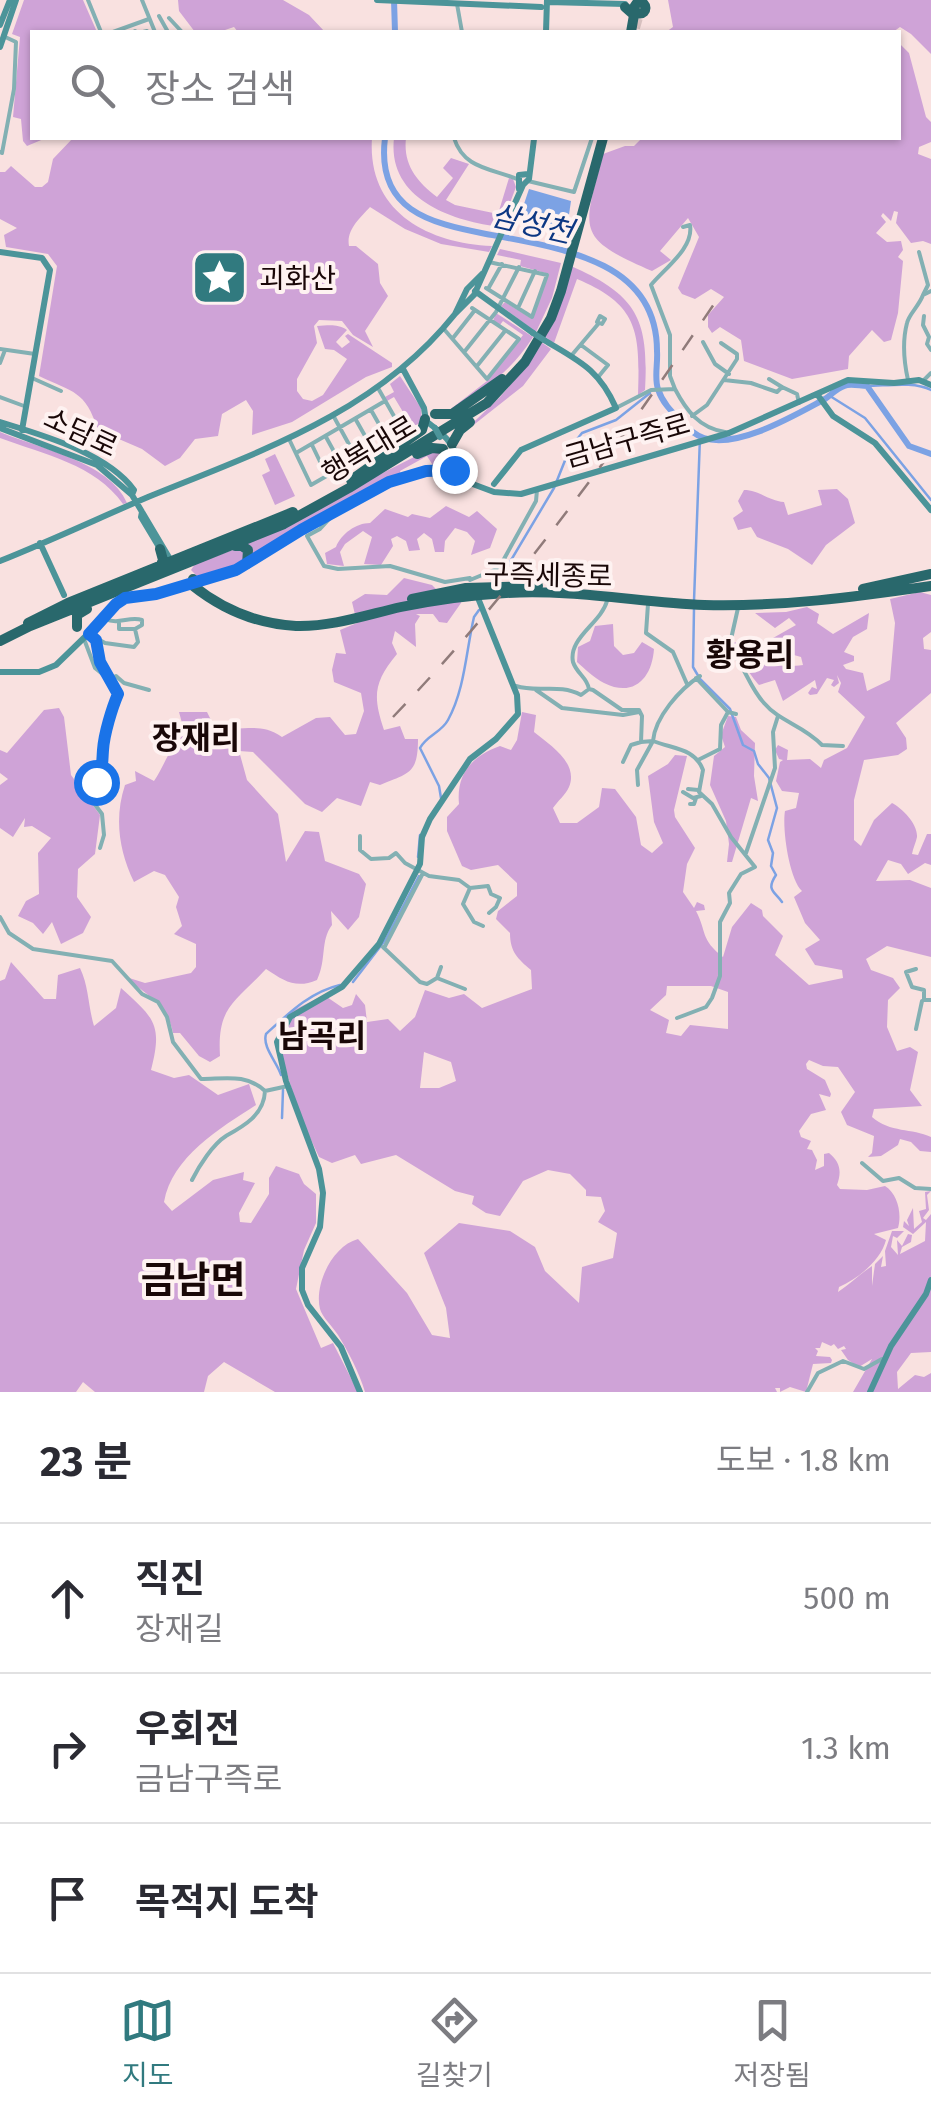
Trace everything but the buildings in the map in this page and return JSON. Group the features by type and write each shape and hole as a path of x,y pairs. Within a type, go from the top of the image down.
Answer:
{"highway":[{"name":"행복대로","path":"181,571 187,557 221,549 303,510 479,409 525,362 551,318 601,140"},
{"name":"행복대로","path":"348,486 469,410 514,368 544,324 566,267"},
{"path":"348,486 446,443 500,395 525,362"},
{"path":"348,486 432,419 452,414 514,368"},
{"name":"행복대로","path":"58,612 88,594 156,571 181,571 203,554 303,510"},
{"path":"221,549 245,547 250,554 247,564"},
{"path":"156,571 163,560 181,571"},
{"name":"행복대로","path":"0,639 58,612 117,593 156,571"},
{"name":"구즉세종로","path":"181,571 236,612 295,626 327,625 403,607 550,592 694,602 827,600 931,587"},
{"path":"812,598 931,574"},
{"path":"29,624 137,580"},
{"name":"구즉세종로","path":"694,602 812,598 931,587"},
{"path":"77,627 79,612 117,593"},
{"path":"77,627 72,616 58,612 64,596 71,600 88,594"}],"street":[{"path":"0,25 13,0"},
{"path":"0,47 13,0"},
{"path":"88,0 100,30"},
{"path":"142,0 154,30"},
{"path":"378,0 461,1"},
{"path":"438,0 638,6"},
{"path":"461,1 462,30"},
{"path":"545,4 638,6"},
{"path":"545,4 546,30"},
{"path":"159,16 173,30"},
{"path":"168,18 174,30"},
{"path":"119,30 149,19"},
{"path":"0,152 14,89 16,42 2,36"},
{"path":"455,140 462,154 475,164 576,191 591,140"},
{"path":"0,562 134,499 289,440 378,388 444,328 471,293 507,224 534,140"},
{"path":"683,226 690,225 691,236 678,257 651,285 670,335 672,389 692,416 707,405 729,374 736,354 721,342"},
{"path":"0,252 37,257 48,264 22,430"},
{"path":"908,380 903,358 907,322 919,309 928,285 919,252"},
{"path":"489,262 502,264 519,267 547,275 532,317 487,288 502,264"},
{"path":"464,352 490,320 519,267"},
{"path":"518,308 535,271"},
{"path":"924,295 931,291"},
{"path":"471,293 599,376 616,408"},
{"path":"444,328 452,339 487,379 520,339 474,309 452,339"},
{"path":"924,316 929,350"},
{"path":"572,356 599,323"},
{"path":"476,366 506,331"},
{"path":"703,342 715,364 729,374"},
{"path":"581,345 608,365 599,376"},
{"path":"0,363 2,349 36,354"},
{"path":"928,379 931,366"},
{"path":"402,369 457,469 472,482 497,487 511,459 521,450 651,390 672,389"},
{"path":"32,378 61,391"},
{"path":"769,379 798,394 798,403"},
{"name":"금남구즉로","path":"472,482 537,490 726,434 848,380 894,383 928,379"},
{"path":"724,380 751,383 777,392 782,387"},
{"path":"289,440 312,484 343,468 403,432 378,388"},
{"path":"818,395 838,420 875,443 931,510"},
{"path":"0,397 26,406"},
{"path":"296,453 385,400"},
{"path":"371,410 388,441"},
{"name":"금남구즉로","path":"692,416 726,434"},
{"path":"334,417 358,459"},
{"path":"356,420 373,450"},
{"name":"소담로","path":"0,425 102,461 129,484 141,517 181,571"},
{"name":"소담로","path":"0,425 97,465 134,499"},
{"path":"326,438 343,468"},
{"path":"312,445 327,476"},
{"path":"0,672 46,670 89,637 125,598 156,594 247,564 333,512 396,480 426,471 457,469"},
{"path":"307,536 321,565 328,568 390,566 438,581 471,581 499,568 536,501 537,490"},
{"path":"296,533 307,536 324,525 333,512"},
{"path":"40,543 64,596"},
{"path":"360,1392 341,1347 302,1290 301,1274 320,1227 323,1192 319,1169 276,1048 280,1032 299,1010 345,984 381,946 420,871 422,837 430,819 470,759 520,710 519,691 512,683 488,596"},
{"path":"607,601 600,618 574,648 575,666 587,679 589,688 622,710 640,712"},
{"path":"648,604 646,632 672,652 687,684"},
{"path":"738,608 730,648 760,700 778,716 808,730 822,745 844,746"},
{"path":"104,619 119,623 134,618 142,620 142,625 135,629 119,629 119,623"},
{"path":"77,627 89,637 118,694 109,712 104,763 93,786 92,797 102,814 104,835 100,848"},
{"path":"89,637 134,647 138,642 135,629"},
{"path":"89,637 95,668 108,679"},
{"path":"108,679 116,676 124,683 148,690"},
{"path":"638,784 637,770 653,742 662,711 698,677 732,713 721,725 721,748 698,760"},
{"path":"519,691 554,687 580,695 589,688"},
{"path":"536,690 562,708 623,715 640,712"},
{"path":"640,712 641,742"},
{"path":"746,853 776,764 773,732 778,716"},
{"path":"623,762 631,745 641,742 680,748 698,760 704,776 699,794 690,804"},
{"path":"677,1018 706,1006 712,998 720,976 720,922 730,903 729,893 740,874 756,867 712,804 699,794 685,791"},
{"path":"360,836 360,850 371,859 389,858 396,853 420,871 442,880 458,880 470,888 488,886 500,898 489,913"},
{"path":"470,888 464,904 474,922 483,926"},
{"path":"0,917 6,928 33,950 112,961 142,994 158,1002 168,1017 173,1042 196,1075 206,1080 230,1076 248,1080 265,1091 288,1086"},
{"path":"381,946 420,982 426,984 436,978 441,967"},
{"path":"916,969 906,972 911,992 922,1000 931,1000"},
{"path":"436,978 465,989"},
{"path":"910,985 924,990 916,1030"},
{"path":"192,1180 225,1136 237,1133 260,1109 265,1091"},
{"path":"862,1163 883,1181 899,1178 914,1188 931,1189"},
{"path":"870,1392 890,1346 926,1294 931,1280"},
{"path":"807,1392 818,1373 843,1361 864,1369 886,1358"}],"shaded area":[{"path":"24,0 83,0 96,30 30,30 30,140 41,140 27,146 21,119 13,117 20,37 12,34"},
{"path":"178,0 283,0 309,15 323,30 193,30 179,11"},
{"path":"668,0 931,0 931,54 900,27 669,30 673,27"},
{"path":"901,45 909,53 926,117 931,122 931,142 919,147 918,154 931,159 931,244 911,243 896,223 898,212 894,211 891,221 883,213 881,216 886,222 876,233 887,242 901,241 903,250 898,257 903,261 891,340 884,342 872,330 849,356 848,369 792,379 744,361 741,340 720,327 712,333 708,327 708,315 724,297 711,289 695,299 678,288 699,237 688,218 660,251 671,260 652,271 608,249 591,228 589,215 603,154 634,146 640,140 901,140"},
{"path":"71,140 372,140 379,185 405,218 445,238 492,246 489,252 441,244 405,229 370,207 355,225 349,246 356,246 378,264 380,283 388,296 365,331 373,347 353,335 342,321 319,320 314,326 317,343 297,379 297,391 303,399 312,401 323,395 347,359 325,349 317,326 347,330 336,342 342,348 350,342 345,336 348,334 392,363 392,367 366,377 292,422 252,435 253,411 246,400 222,414 218,436 195,439 180,458 165,466 142,449 98,430 83,400 39,376 57,266 48,254 6,247 4,235 17,228 0,219 0,172 11,166 35,187 42,187 48,182 53,159"},
{"path":"394,140 406,140 412,171 437,197 453,178 443,168 451,158 469,164 446,200 498,214 509,178 513,179 516,187 501,227 463,219 426,203 401,177"},
{"path":"500,249 561,263 552,298 536,332 501,306 505,302 532,319 549,274 520,266 521,260 497,255"},
{"path":"571,266 611,288 634,312 641,327 646,365 645,390 638,395 638,354 632,323 613,299 598,289 577,279 554,343 544,336"},
{"path":"496,313 533,337 495,380 448,411 487,381 523,335 503,321 500,325 493,321"},
{"path":"541,342 551,349 523,386 457,438 500,397"},
{"path":"400,376 421,408 422,422 412,427 394,397 387,401 385,397 394,392 390,384"},
{"path":"0,432 89,467 118,489 127,503 123,504 112,490 84,470 0,438"},
{"path":"428,450 447,455 450,464 434,467 427,456 400,471 401,475 302,525 251,558 244,543"},
{"path":"275,454 295,496 275,505 262,475 270,471 265,459"},
{"path":"837,489 848,499 855,523 826,545 812,565 788,549 757,537 751,527 738,530 733,518 743,511 738,501 744,490 784,502 788,515 822,505 818,490"},
{"path":"446,506 469,517 477,511 497,529 490,548 471,555 475,541 467,532 455,528 445,541 444,552 435,552 432,539 424,533 417,539 420,550 409,551 406,541 397,536 391,539 393,546 381,565 364,564 372,537 363,531 340,552 344,566 327,564 325,553 336,547 345,534 370,523 385,509 408,517 412,514 430,518"},
{"path":"245,549 247,562 200,579 191,570 195,564"},
{"path":"404,578 432,585 443,596 460,594 461,603 447,623 439,622 433,614 416,614 420,616 415,624 416,647 395,631 392,643 397,654 379,682 377,699 384,730 400,726 405,739 418,739 410,771 380,785 370,782 361,806 337,798 322,812 305,804 253,752 239,751 247,780 278,814 286,862 305,831 319,832 325,861 359,874 366,884 359,917 348,930 331,911 332,925 317,980 290,982 266,969 230,1007 221,1027 220,1056 210,1062 199,1056 180,1033 173,1033 161,1007 126,977 145,983 191,973 196,967 196,944 174,934 182,926 176,907 179,897 165,875 154,871 134,882 120,834 125,785 136,781 135,771 154,781 185,734 179,712 207,712 214,726 265,729 282,737 316,718 330,717 345,735 356,734 364,711 361,693 334,682 332,670 336,653 346,654 340,630 357,623 352,602 365,594 387,595"},
{"path":"920,592 931,595 931,632 923,638 924,649 931,650 931,693 896,723 906,738 907,749 898,755 864,760 854,800 854,840 861,846 874,820 892,803 915,827 917,837 912,854 918,855 927,834 931,834 931,865 925,863 908,874 901,864 888,860 876,881 910,880 931,888 931,957 887,946 866,959 871,970 893,978 900,988 888,1000 887,1027 897,1051 910,1047 918,1052 910,1090 922,1106 874,1109 872,1117 886,1126 931,1137 931,1152 920,1151 911,1142 900,1139 898,1145 881,1156 868,1157 874,1136 847,1125 841,1112 855,1092 838,1067 809,1060 807,1069 825,1080 831,1094 819,1094 826,1110 811,1114 799,1131 801,1137 811,1141 807,1149 812,1150 817,1160 815,1170 824,1166 824,1154 829,1153 836,1160 840,1189 885,1186 898,1205 898,1228 874,1234 886,1240 879,1255 861,1274 839,1287 838,1292 872,1266 872,1286 875,1264 883,1256 881,1267 886,1266 885,1251 892,1231 904,1231 897,1238 893,1236 891,1247 898,1255 897,1240 902,1246 908,1234 912,1235 911,1242 902,1247 900,1254 925,1241 926,1222 913,1234 903,1227 904,1221 909,1226 907,1220 913,1208 914,1229 922,1222 919,1211 926,1209 925,1192 931,1191 927,1195 929,1210 923,1218 926,1220 931,1214 931,1352 911,1353 897,1372 898,1389 915,1375 924,1377 931,1373 931,1392 853,1392 872,1359 859,1367 848,1360 841,1350 846,1349 844,1346 838,1349 822,1342 820,1348 815,1348 816,1356 832,1360 813,1364 806,1392 790,1387 780,1392 780,1388 775,1388 777,1392 365,1392 346,1349 321,1312 319,1299 327,1268 349,1243 358,1239 407,1293 432,1335 450,1338 446,1308 424,1253 459,1223 510,1231 535,1247 545,1271 579,1303 582,1267 613,1258 617,1233 598,1222 605,1211 601,1197 586,1196 586,1190 570,1174 548,1170 523,1181 500,1216 486,1213 472,1204 474,1196 455,1191 396,1155 361,1164 355,1155 332,1163 319,1157 300,1116 279,1047 290,1012 324,995 343,1008 352,1005 356,994 365,1005 367,1022 388,1019 400,1031 415,1017 425,990 449,998 464,994 482,1008 532,989 531,970 516,954 510,933 496,919 498,911 517,896 517,883 498,865 471,870 462,866 447,831 447,817 459,804 463,775 481,755 500,746 511,750 522,712 536,715 534,732 561,755 570,770 569,787 553,808 560,823 577,823 599,807 602,788 615,789 636,817 641,845 652,853 663,843 654,822 648,776 675,755 687,756 674,810 695,848 687,864 683,892 694,908 697,902 704,905 705,910 696,911 711,945 723,957 732,927 751,903 762,910 783,936 775,955 809,985 843,978 842,970 815,965 805,949 820,940 805,923 794,897 802,891 790,865 785,829 785,811 796,808 799,793 782,791 776,781 783,760 775,750 778,745 788,750 787,760 810,759 821,768 824,760 847,748 865,717 838,692 841,683 837,675 839,683 834,687 834,680 827,678 817,694 810,695 812,687 817,689 815,680 783,701 775,680 759,685 733,642 751,644 779,665 803,665 801,657 776,650 766,642 796,625 789,618 775,628 755,613 807,607 819,614 817,623 833,634 869,613 867,629 853,637 844,652 854,656 854,661 843,665 863,673 867,691 890,680 895,623 890,599","holes":["667,986 711,986 728,992 728,1029 690,1025 681,1036 666,1033 669,1020 650,1010 666,995","424,1052 451,1062 456,1081 439,1088 420,1088"]},
{"path":"613,624 614,646 623,655 634,653 642,642 654,649 645,676 624,688 604,683 577,662 578,647 590,641 595,626"},
{"path":"59,708 64,717 71,775 100,815 95,854 78,869 77,897 91,917 83,933 61,944 52,922 43,934 33,923 18,916 26,901 39,894 38,853 51,838 32,826 24,827 25,818 13,837 0,828 0,785 8,779 0,773 0,750 7,753 44,710"},
{"path":"728,716 736,717 741,730 755,743 758,801 751,798 732,862 727,862 726,821 710,785 714,756 725,747 721,735"},
{"path":"11,962 44,999 56,999 58,975 80,968 94,1026 116,1008 121,988 153,1023 156,1042 151,1070 174,1078 189,1075 218,1095 249,1084 256,1105 213,1134 187,1158 164,1202 172,1211 213,1180 244,1172 243,1180 255,1183 239,1213 240,1222 251,1223 269,1194 269,1178 276,1166 299,1174 316,1194 316,1223 304,1250 296,1289 321,1348 333,1343 358,1392 275,1392 224,1362 208,1376 204,1392 95,1392 83,1382 76,1392 0,1392 0,981 5,979"}],"water":[{"path":"529,189 571,201 567,228 520,216"}],"waterway":[{"name":"삼성천","path":"394,0 395,30"},
{"name":"삼성천","path":"385,140 384,162 389,182 411,209 465,230 576,254 627,282 644,301 654,324 660,394 670,410 697,435 718,440 749,435 825,399 841,387 855,385 867,386 909,446 931,454"},
{"path":"867,386 908,385 931,390"},
{"path":"498,582 554,488 570,448 582,433 616,420 650,393"},
{"path":"830,396 865,418 931,500"},
{"path":"694,601 700,437"},
{"path":"694,609 693,667 730,709 743,745 754,751 769,778 777,808 768,840 776,875 771,887 782,902"},
{"path":"441,798 420,748 445,724 454,708 474,617 479,610"},
{"path":"418,857 420,835"},
{"path":"353,982 386,939 419,876"},
{"path":"281,1075 268,1049 266,1034 309,998 340,985"},
{"path":"282,1118 283,1090"}],"tunnel":[{"path":"635,28 643,0"}],"railway":[{"path":"393,717 522,569 640,412 714,304"}],"place":[{"name":"괴화산","path":"220,278"}],"district":[{"name":"황용리","path":"750,655"},
{"name":"장재리","path":"196,738"},
{"name":"남곡리","path":"322,1036"},
{"name":"금남면","path":"193,1280"}],"route":[{"path":"96,782 104,763 109,712 118,694 100,662 96,640 89,634 116,604 125,598 156,594 243,566 396,480 426,471 454,470"}]}
